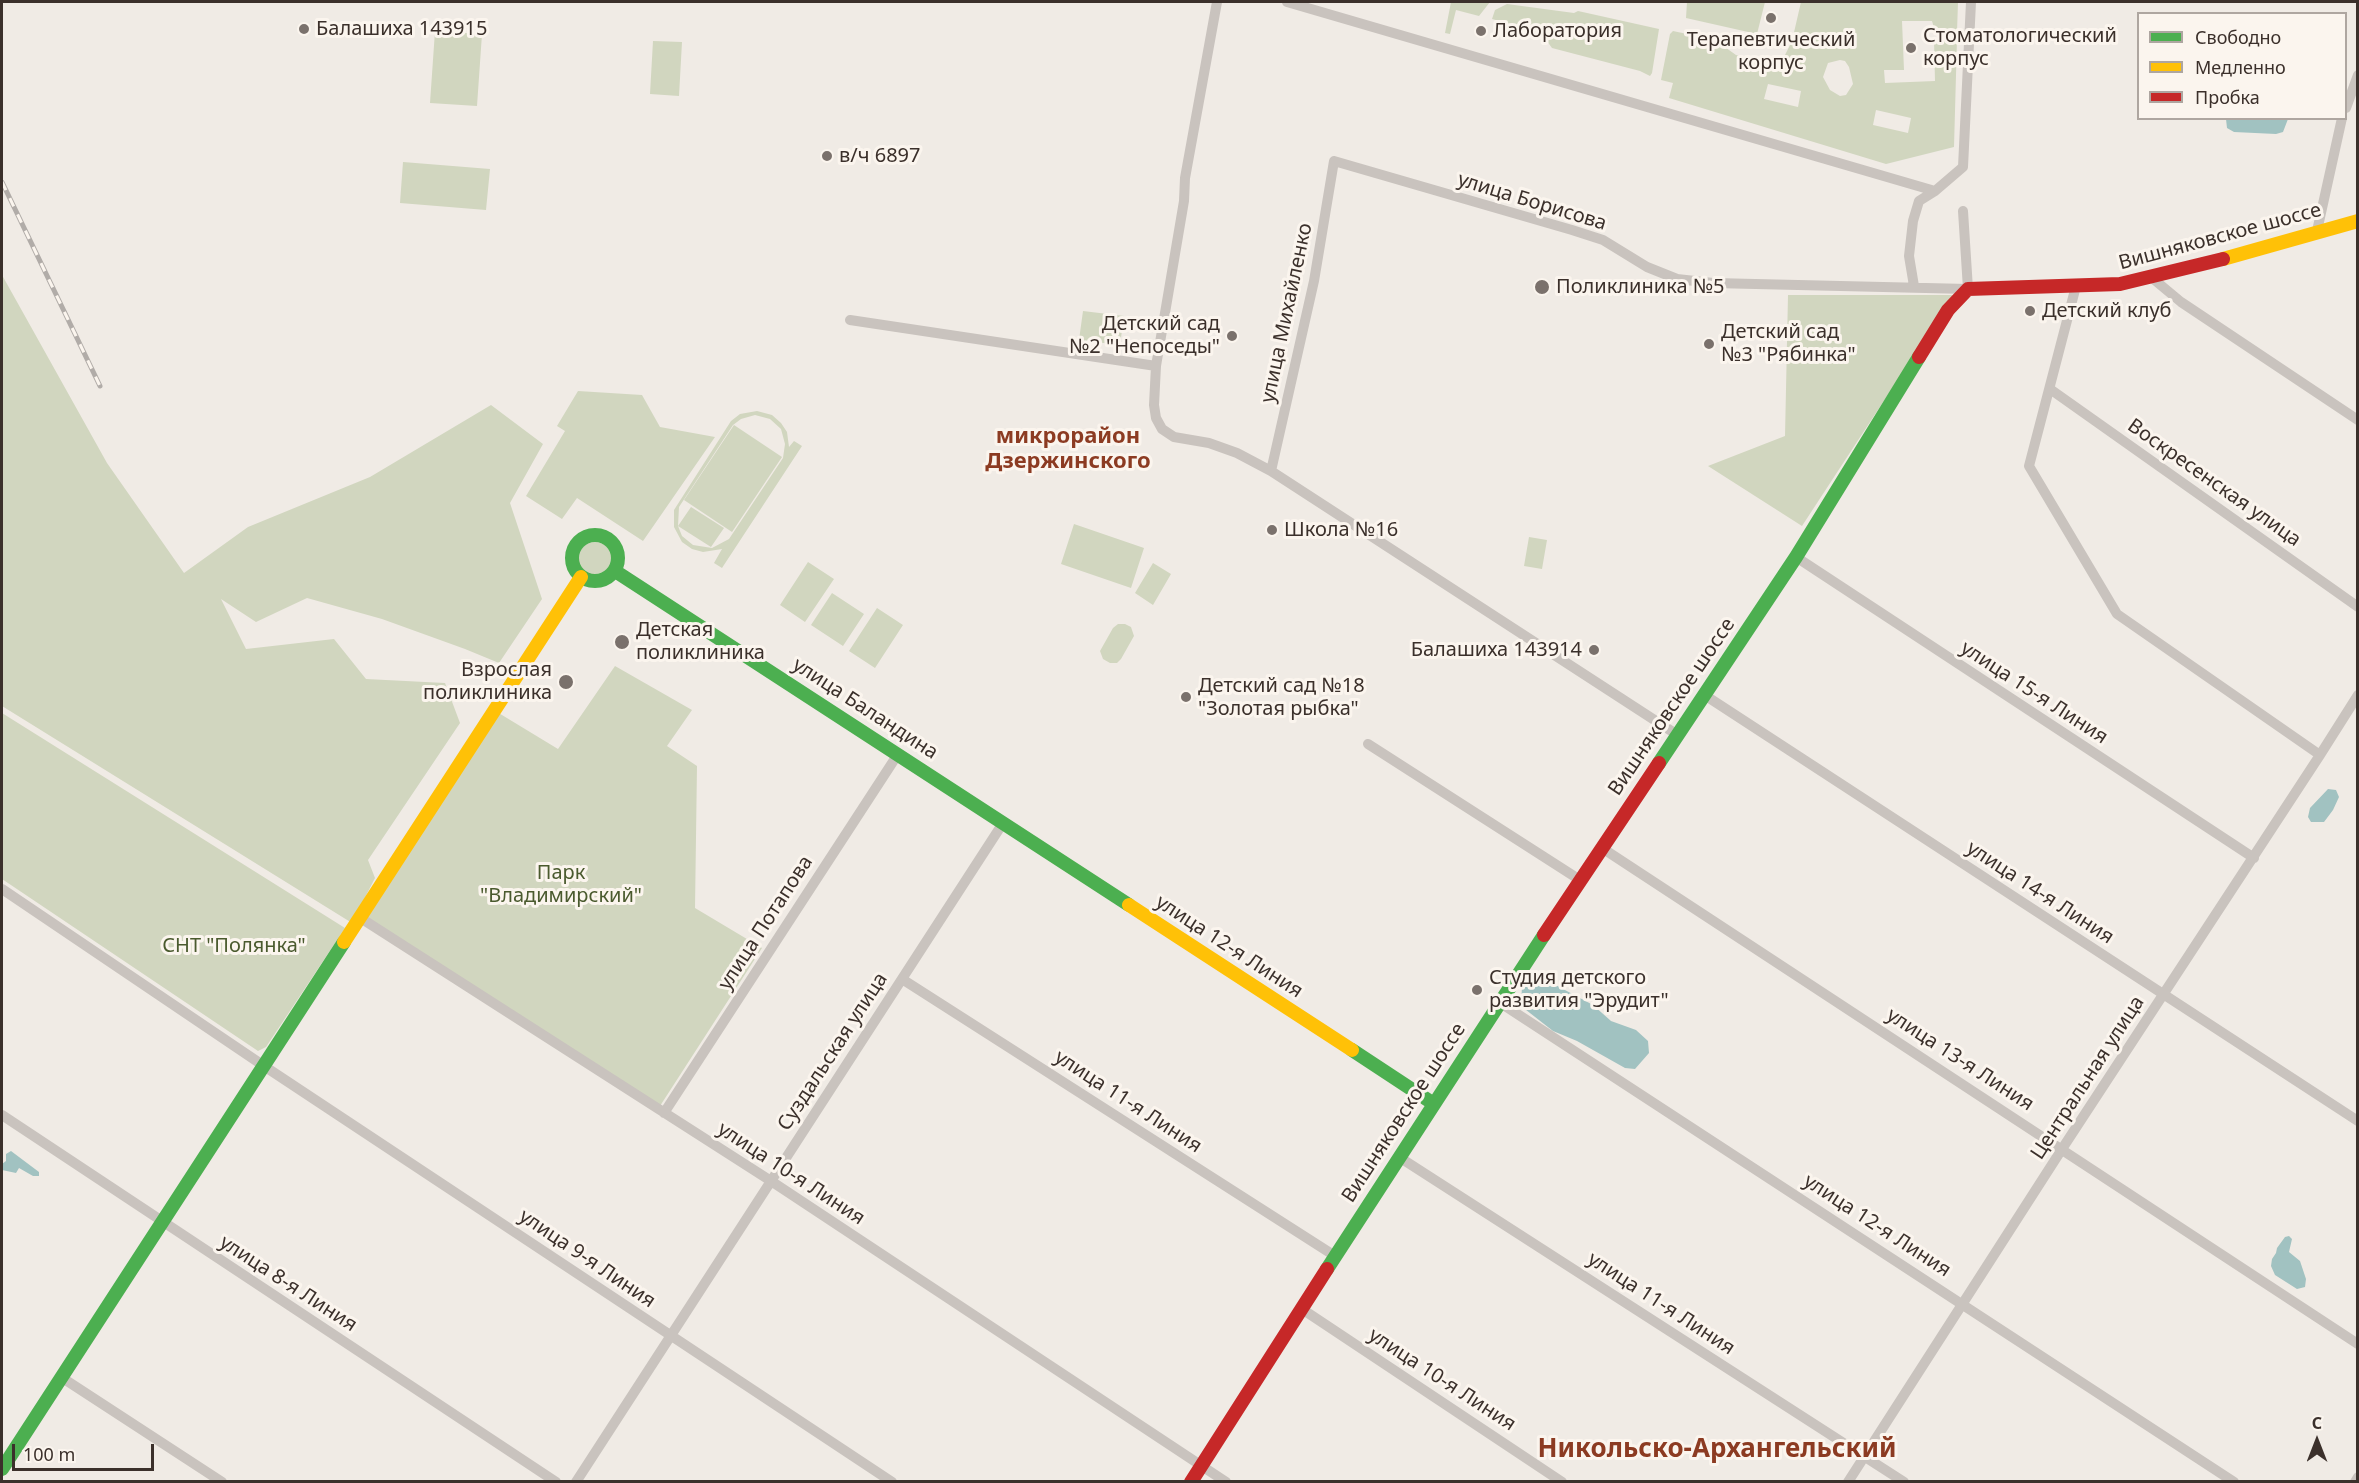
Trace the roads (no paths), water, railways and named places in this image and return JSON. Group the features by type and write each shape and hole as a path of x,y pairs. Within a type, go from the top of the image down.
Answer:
{"street":[{"path":"1217,2 1185,178 1184,201 1156,366 1155,418 1162,429 1174,437 1209,443 1238,453 1271,471 1676,734"},
{"path":"1287,2 1935,191"},
{"path":"1914,286 1910,256 1913,221 1919,201 1935,191 1963,167 1971,2"},
{"path":"2347,105 2358,75"},
{"path":"2317,231 2342,120"},
{"name":"улица Борисова","path":"1334,161 1603,240 1647,267 1677,279 1737,285 1914,286 1968,289"},
{"name":"улица Михайленко","path":"1271,471 1314,281 1334,161"},
{"path":"1963,211 1968,289"},
{"name":"Вишняковское шоссе","path":"1191,1482 1499,1002 1796,557 1948,310 1968,289 2120,284 2358,221"},
{"path":"2151,277 2181,302 2358,420"},
{"path":"2076,286 2029,466 2117,614 2320,755"},
{"path":"850,320 1156,366"},
{"name":"Воскресенская улица","path":"2050,389 2358,607"},
{"path":"590,536 605,537 612,542 618,556 615,571 603,580 595,582 581,578 575,572 571,557 577,543 590,536"},
{"name":"улица 15-я Линия","path":"1796,557 2254,858"},
{"name":"улица Баландина","path":"615,571 1003,823"},
{"path":"2,1469 581,578"},
{"name":"улица 14-я Линия","path":"1703,694 2358,1121"},
{"name":"Центральная улица","path":"1848,1482 2358,695"},
{"path":"1368,744 1580,880"},
{"name":"улица Потапова","path":"664,1113 898,754"},
{"name":"Суздальская улица","path":"576,1482 1003,823"},
{"name":"улица 12-я Линия","path":"1003,823 1434,1104"},
{"name":"улица 13-я Линия","path":"1602,848 2358,1344"},
{"name":"улица 9-я Линия","path":"2,889 892,1482"},
{"name":"улица 10-я Линия","path":"359,917 771,1181 1201,1466"},
{"name":"улица 11-я Линия","path":"902,979 1335,1256"},
{"name":"улица 12-я Линия","path":"1499,1002 2234,1482"},
{"name":"улица 8-я Линия","path":"2,1115 161,1223 555,1482"},
{"name":"улица 11-я Линия","path":"1400,1157 1904,1482"},
{"name":"улица 10-я Линия","path":"1302,1309 1562,1482"},
{"path":"61,1377 222,1482"},
{"path":"1201,1466 1226,1482"},
{"path":"2355,1482 2358,1477"}],"water":[{"path":"2226,120 2288,120 2283,132 2276,134 2234,132 2227,128"},
{"path":"2328,789 2336,790 2339,797 2333,810 2324,822 2311,822 2308,817 2310,808"},
{"path":"1532,981 1550,982 1593,1005 1611,1021 1636,1030 1648,1041 1649,1053 1635,1069 1625,1068 1577,1041 1553,1031 1521,1006 1522,986"},
{"path":"11,1151 39,1172 39,1176 33,1176 19,1168 16,1173 2,1170 6,1154"},
{"path":"2289,1236 2292,1239 2289,1252 2300,1261 2306,1279 2305,1287 2297,1289 2275,1275 2271,1266 2277,1248 2285,1237"}],"railway":[{"path":"2,182 100,386"}],"place":[{"name":"Терапевтический корпус","path":"1771,18"},
{"name":"Балашиха 143915","path":"304,29"},
{"name":"Лаборатория","path":"1481,31"},
{"name":"Стоматологический корпус","path":"1911,48"},
{"name":"в/ч 6897","path":"827,156"},
{"name":"Поликлиника №5","path":"1542,287"},
{"name":"Детский клуб","path":"2030,311"},
{"name":"Детский сад №2 \"Непоседы\"","path":"1232,336"},
{"name":"Детский сад №3 \"Рябинка\"","path":"1709,344"},
{"name":"Школа №16","path":"1272,530"},
{"name":"Детская поликлиника","path":"622,642"},
{"name":"Балашиха 143914","path":"1594,650"},
{"name":"Взрослая поликлиника","path":"566,682"},
{"name":"Детский сад №18 \"Золотая рыбка\"","path":"1186,697"},
{"name":"Студия детского развития \"Эрудит\"","path":"1477,990"}],"district":[{"name":"микрорайон Дзержинского","path":"1068,450"},
{"name":"Никольско-Архангельский","path":"1717,1450"}],"park label":[{"name":"Парк \"Владимирский\"","path":"561,884"},
{"name":"СНТ \"Полянка\"","path":"234,946"}]}
